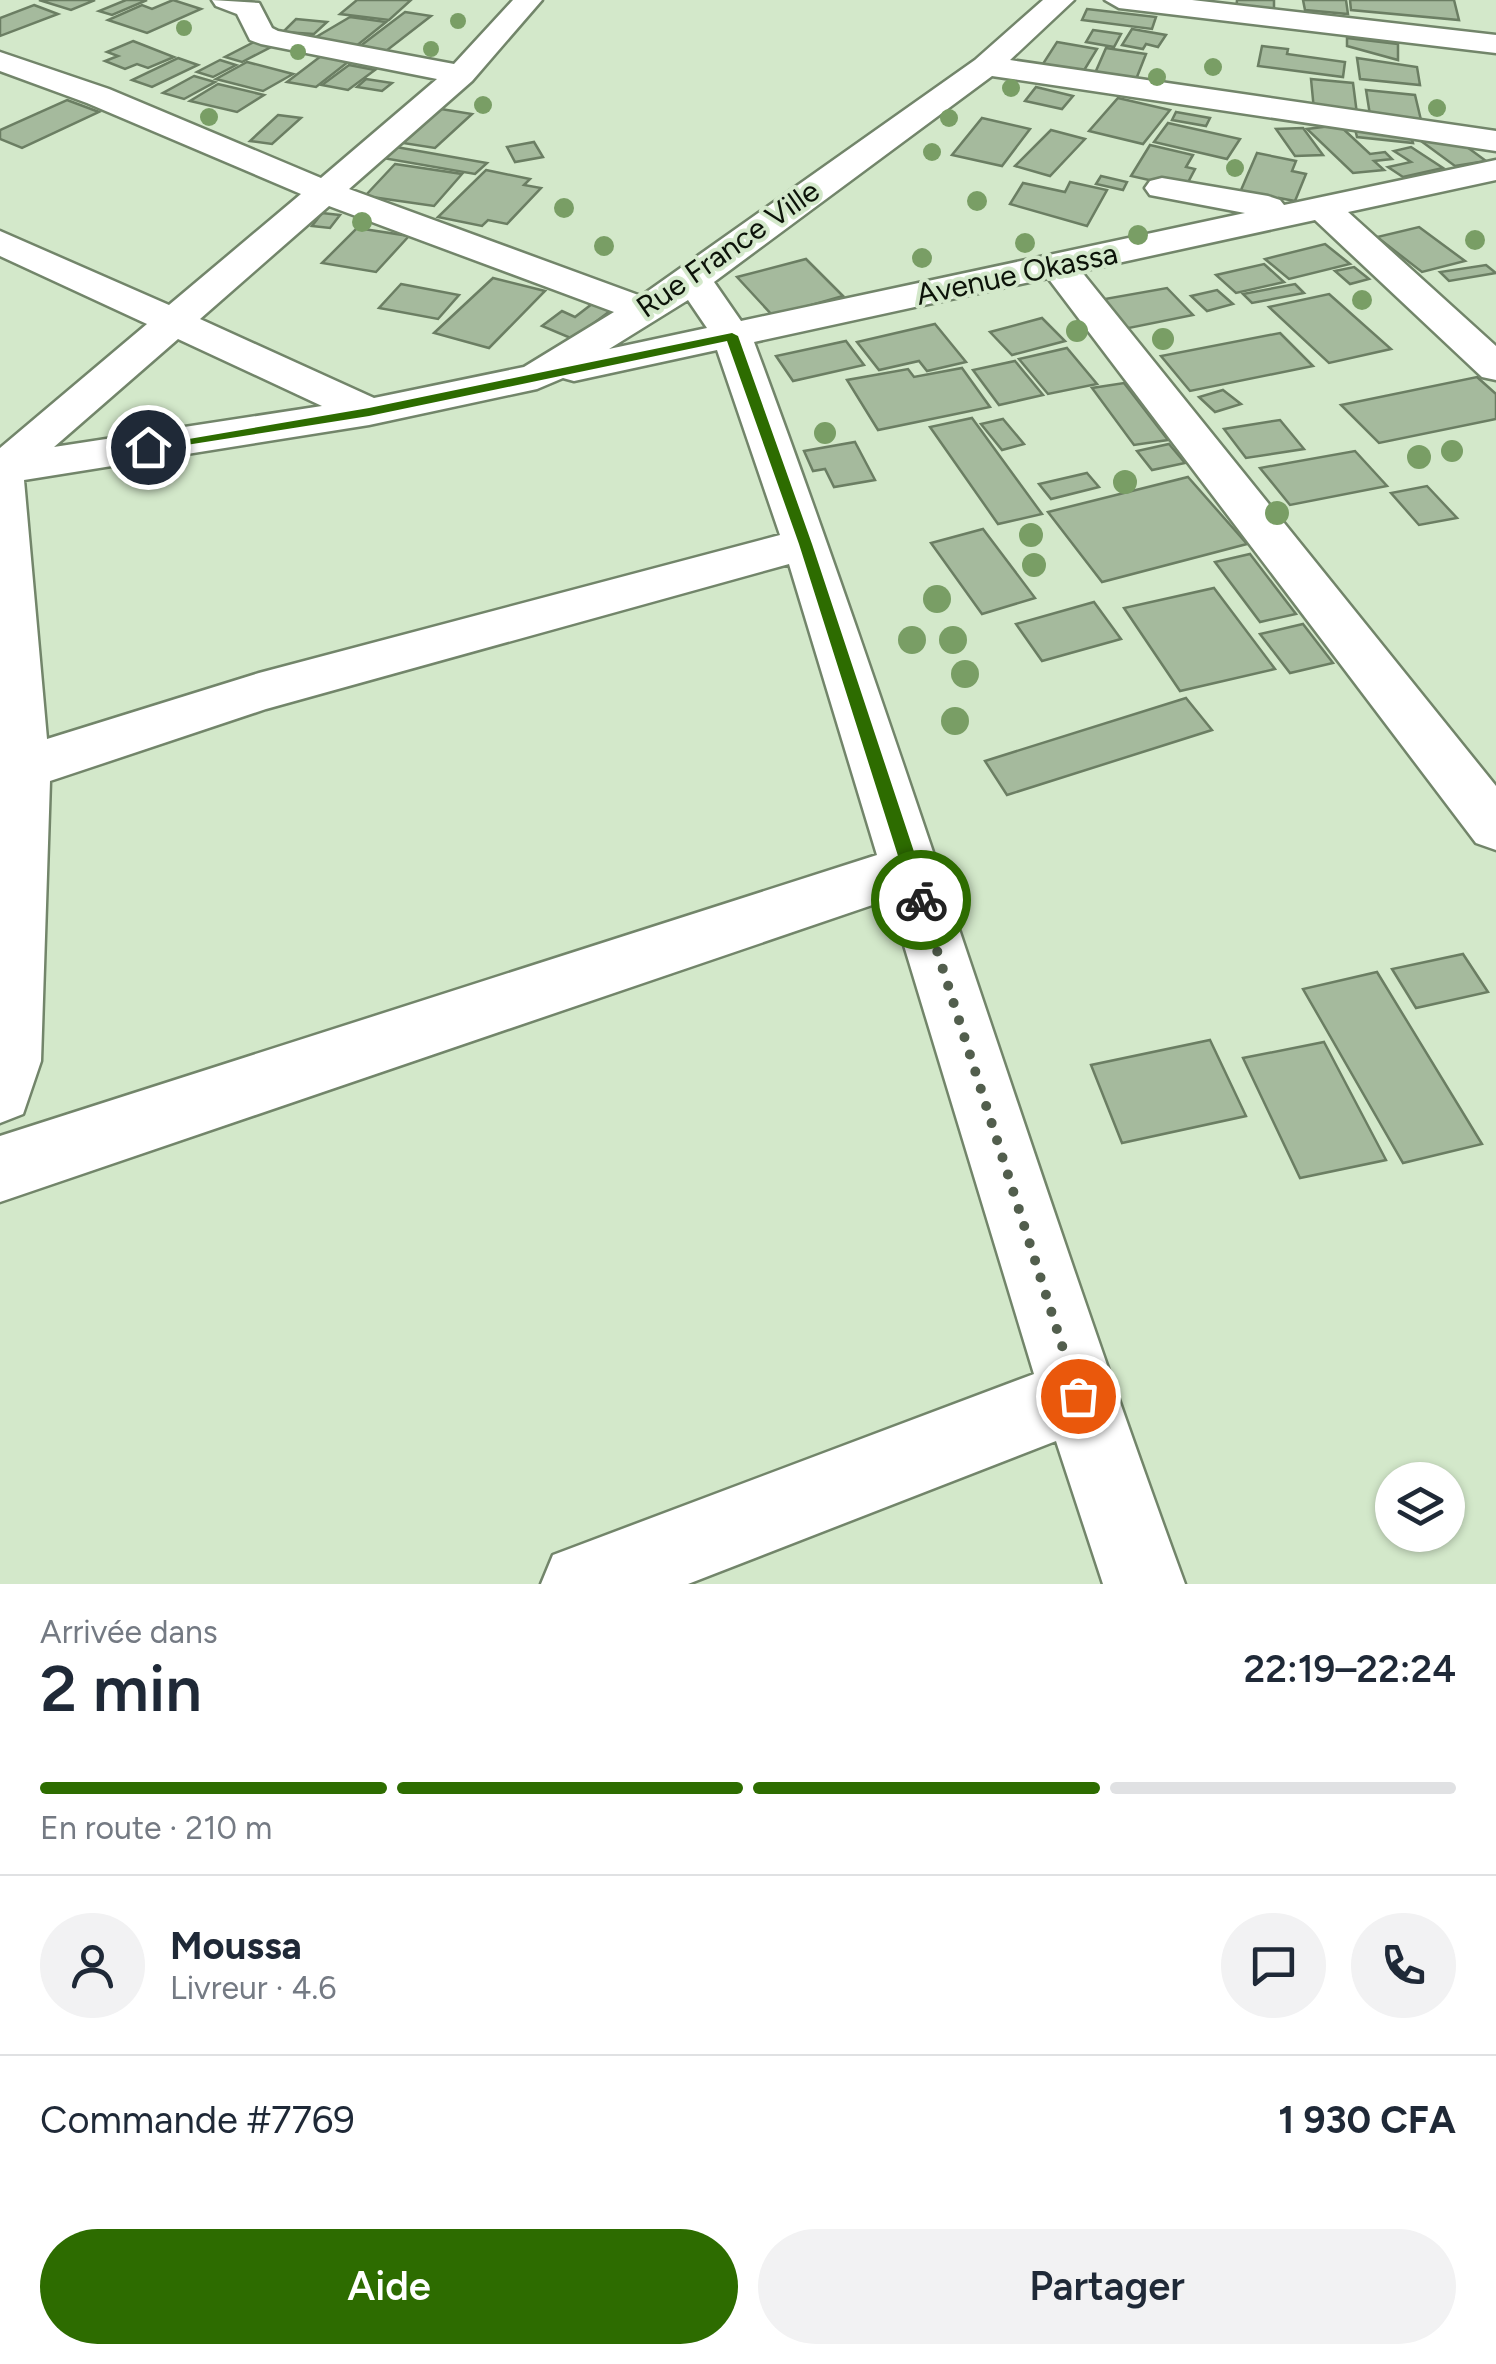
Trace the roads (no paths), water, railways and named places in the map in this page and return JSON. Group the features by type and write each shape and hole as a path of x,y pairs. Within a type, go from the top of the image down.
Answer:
{"street":[{"path":"226,0 250,9 260,34 272,38 461,75"},
{"path":"0,1092 9,1061 23,768 1,470 461,75 528,0"},
{"name":"Rue France Ville","path":"1,470 369,412 537,377 669,295 986,66 1060,0"},
{"path":"1118,0 1496,44"},
{"path":"0,60 98,96 437,237 669,295 732,336 806,544 1078,1396 1144,1584"},
{"path":"986,66 1496,141"},
{"name":"Avenue Okassa","path":"537,377 1496,170"},
{"path":"1162,188 1308,209 1496,368"},
{"path":"0,242 369,412"},
{"path":"1057,265 1496,826"},
{"path":"23,768 259,692 806,544"},
{"path":"0,1169 911,868"},
{"path":"582,1584 1078,1396"}]}
